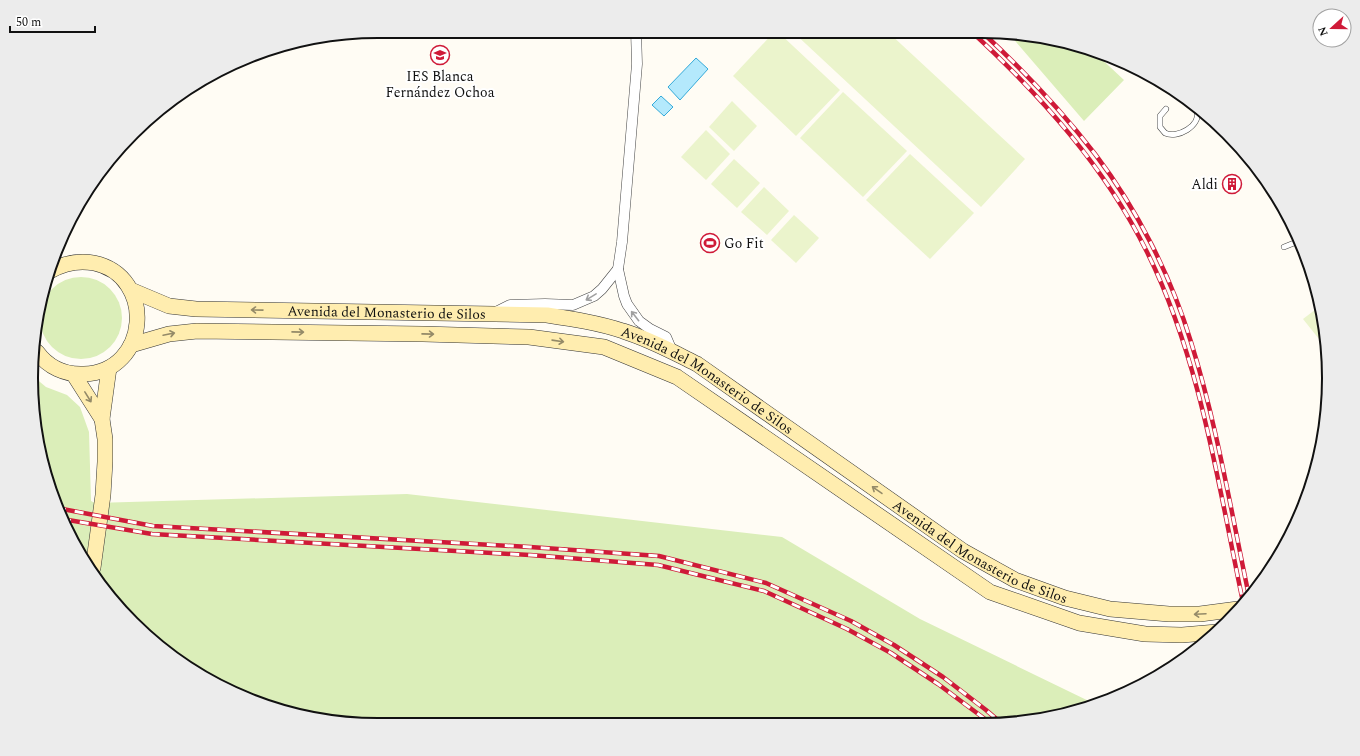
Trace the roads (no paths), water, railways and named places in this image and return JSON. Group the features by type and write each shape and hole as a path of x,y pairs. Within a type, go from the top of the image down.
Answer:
{"street":[{"path":"636,38 637,64 623,234 618,269 624,296 634,316 644,325 666,337 672,351"},
{"path":"39,355 50,366 62,372 74,375 92,374 110,368 125,354 131,345 137,327 137,308 131,290 112,270 100,264 60,260"},
{"path":"57,268 72,262"},
{"path":"492,314 510,305 573,305 594,296 602,289 618,269"},
{"name":"Avenida del Monasterio de Silos","path":"131,290 169,306 196,309 547,315 624,331 672,351 697,364 963,551 1015,580 1065,598 1110,609 1169,614 1200,614 1230,610"},
{"name":"Avenida del Monasterio de Silos","path":"131,345 169,334 197,331 529,337 604,347 677,377 990,592 1079,623 1145,634 1182,635 1207,633"},
{"path":"93,564 103,495 105,462 105,439 102,419 110,368"},
{"path":"74,375 102,419"}],"lane":[{"path":"1166,110 1160,116 1160,123 1162,130 1168,134 1177,134 1201,118"},
{"path":"1195,122 1198,119 1197,114"},
{"path":"1284,247 1294,243"}],"water":[{"path":"696,58 708,69 680,100 668,87"},
{"path":"661,96 673,107 664,116 652,105"}],"railway":[{"path":"978,38 1023,81 1070,134 1112,191 1147,252 1166,293 1195,380 1216,468 1242,597"},
{"path":"989,38 1041,91 1095,154 1139,220 1163,268 1183,317 1200,373 1223,468 1248,590"},
{"path":"65,509 153,526 530,547 659,556 766,583 851,621 894,645 943,677 995,717"},
{"path":"70,520 152,534 530,555 658,565 764,591 847,629 891,653 938,684 984,718"}],"place":[{"name":"IES Blanca Fernández Ochoa","path":"440,55"},
{"name":"Aldi","path":"1232,184"},
{"name":"Go Fit","path":"710,243"}]}
